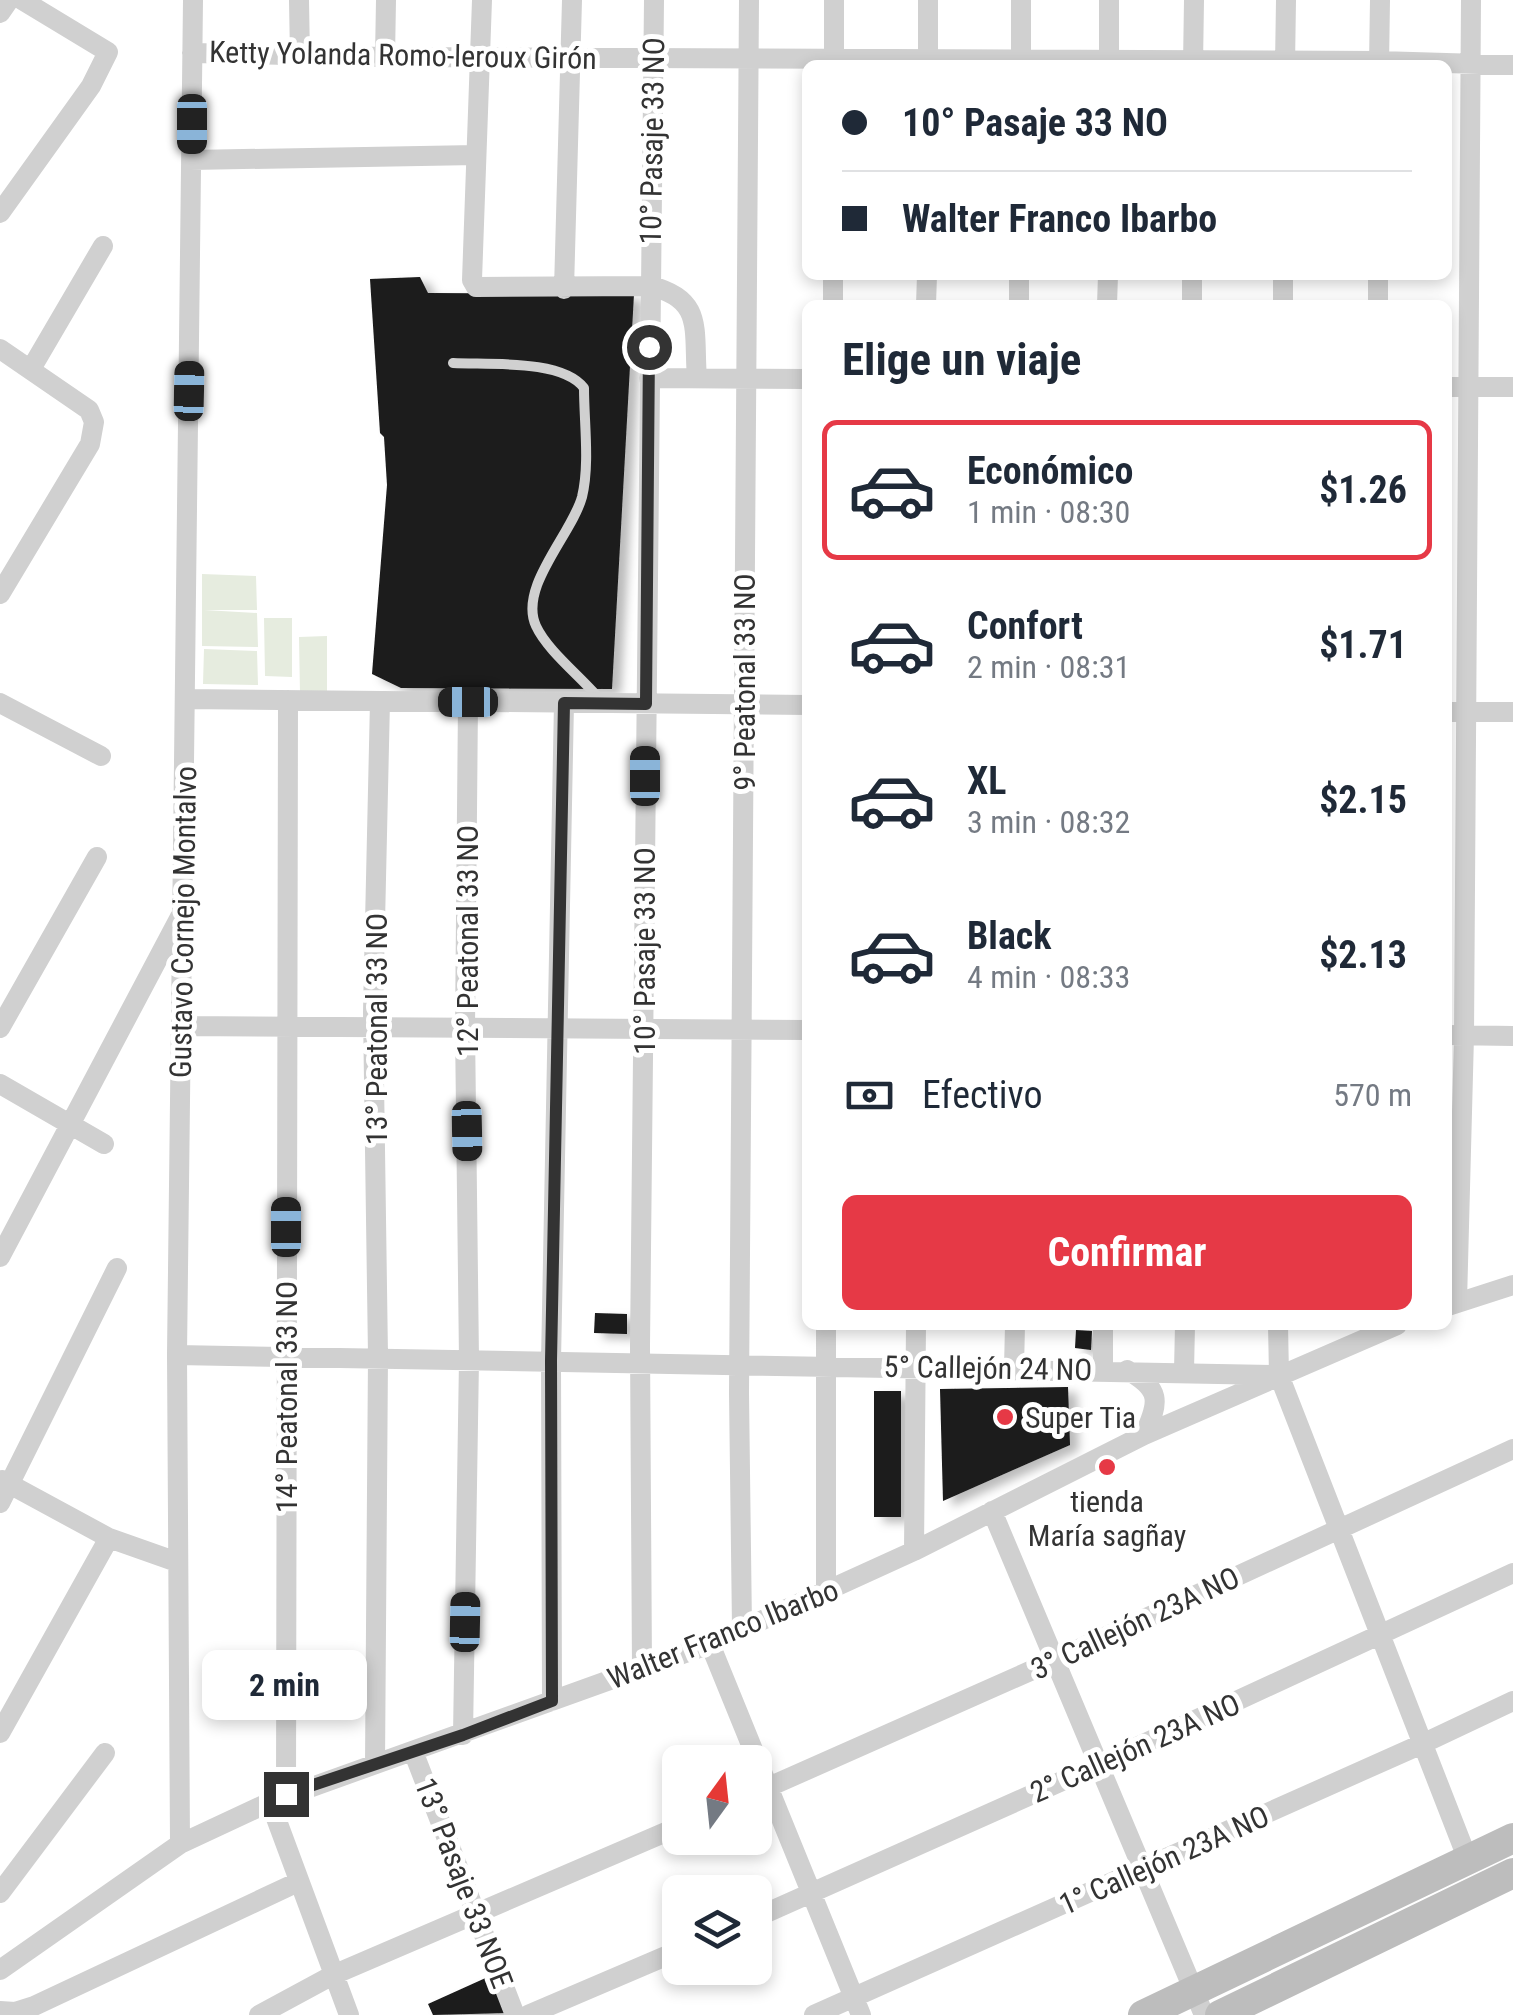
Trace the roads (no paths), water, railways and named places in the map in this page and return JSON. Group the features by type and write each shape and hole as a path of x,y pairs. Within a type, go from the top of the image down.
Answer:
{"main road":[{"path":"1143,2015 1199,2003 1513,1838"},
{"path":"1220,2015 1513,1873"}],"street":[{"path":"0,12 8,0"},
{"path":"0,213 90,86 108,52 22,0"},
{"name":"Gustavo Cornejo Montalvo","path":"180,1844 177,1355 192,0"},
{"path":"299,0 300,56"},
{"path":"385,58 386,0"},
{"path":"482,0 472,280 476,287 483,288 650,286 670,291 692,311 698,378"},
{"path":"564,289 572,0"},
{"name":"10° Pasaje 33 NO","path":"642,1669 643,1029 654,0"},
{"name":"9° Peatonal 33 NO","path":"742,1628 739,1364 749,0"},
{"path":"834,0 834,60"},
{"path":"928,0 928,60"},
{"path":"1020,60 1021,0"},
{"path":"1109,0 1109,60"},
{"path":"1194,0 1194,60"},
{"path":"1285,60 1286,0"},
{"path":"1379,60 1380,0"},
{"path":"1471,0 1458,387 1452,1304 1513,1285"},
{"name":"Ketty Yolanda Romo-leroux Girón","path":"192,53 802,60"},
{"name":"Ketty Yolanda Romo-leroux Girón","path":"1452,62 1513,65"},
{"path":"192,160 476,156"},
{"path":"31,370 103,246"},
{"path":"0,348 90,410 94,422 90,444 0,594"},
{"path":"649,378 802,380"},
{"path":"1458,387 1513,387"},
{"path":"186,699 802,705"},
{"name":"14° Peatonal 33 NO","path":"288,700 286,1356 278,1798 298,1882 350,2015"},
{"name":"13° Peatonal 33 NO","path":"375,1764 378,1356 374,1027 380,701"},
{"path":"0,702 101,756"},
{"name":"12° Peatonal 33 NO","path":"463,1735 469,1360 464,1028 468,702"},
{"path":"552,1701 551,1361 564,703"},
{"path":"1457,712 1513,712"},
{"path":"0,1028 97,858"},
{"path":"0,1257 183,911"},
{"path":"182,1026 802,1030"},
{"path":"1456,1036 1513,1036"},
{"path":"0,1084 104,1144"},
{"path":"117,1268 4,1489 110,1538 177,1562"},
{"path":"826,1330 826,1592"},
{"path":"914,1551 916,1330"},
{"path":"1014,1330 1014,1368"},
{"path":"1103,1330 1103,1370"},
{"path":"1184,1371 1185,1330"},
{"path":"1278,1330 1279,1376 1468,1860"},
{"name":"Walter Franco Ibarbo","path":"0,1970 180,1844 278,1798 710,1644 914,1551 1144,1435 1373,1330"},
{"name":"5° Callejón 24 NO","path":"177,1355 1184,1371 1279,1376"},
{"path":"1126,1370 1142,1379 1155,1397 1156,1409 1144,1435"},
{"name":"3° Callejón 23A NO","path":"772,1786 1513,1449"},
{"path":"992,1511 1199,2003"},
{"path":"0,1733 110,1538"},
{"name":"2° Callejón 23A NO","path":"772,1911 1513,1572"},
{"path":"710,1644 746,1745"},
{"name":"1° Callejón 23A NO","path":"814,2015 857,2006 1144,1868 1513,1701"},
{"name":"13° Pasaje 33 NOE","path":"413,1751 515,2015"},
{"path":"0,1893 105,1752"},
{"path":"772,1811 812,1894 857,2006"},
{"path":"260,2015 333,1975 662,1834"},
{"path":"0,2011 15,2012 34,2006 298,1882"},
{"path":"528,2015 662,1958"}],"lane":[{"path":"453,363 559,370 576,378 584,388 582,499 539,580 532,606 535,625 604,703"}],"place":[{"name":"Super Tia","path":"1005,1417"},
{"name":"tienda María sagñay","path":"1107,1467"}]}
